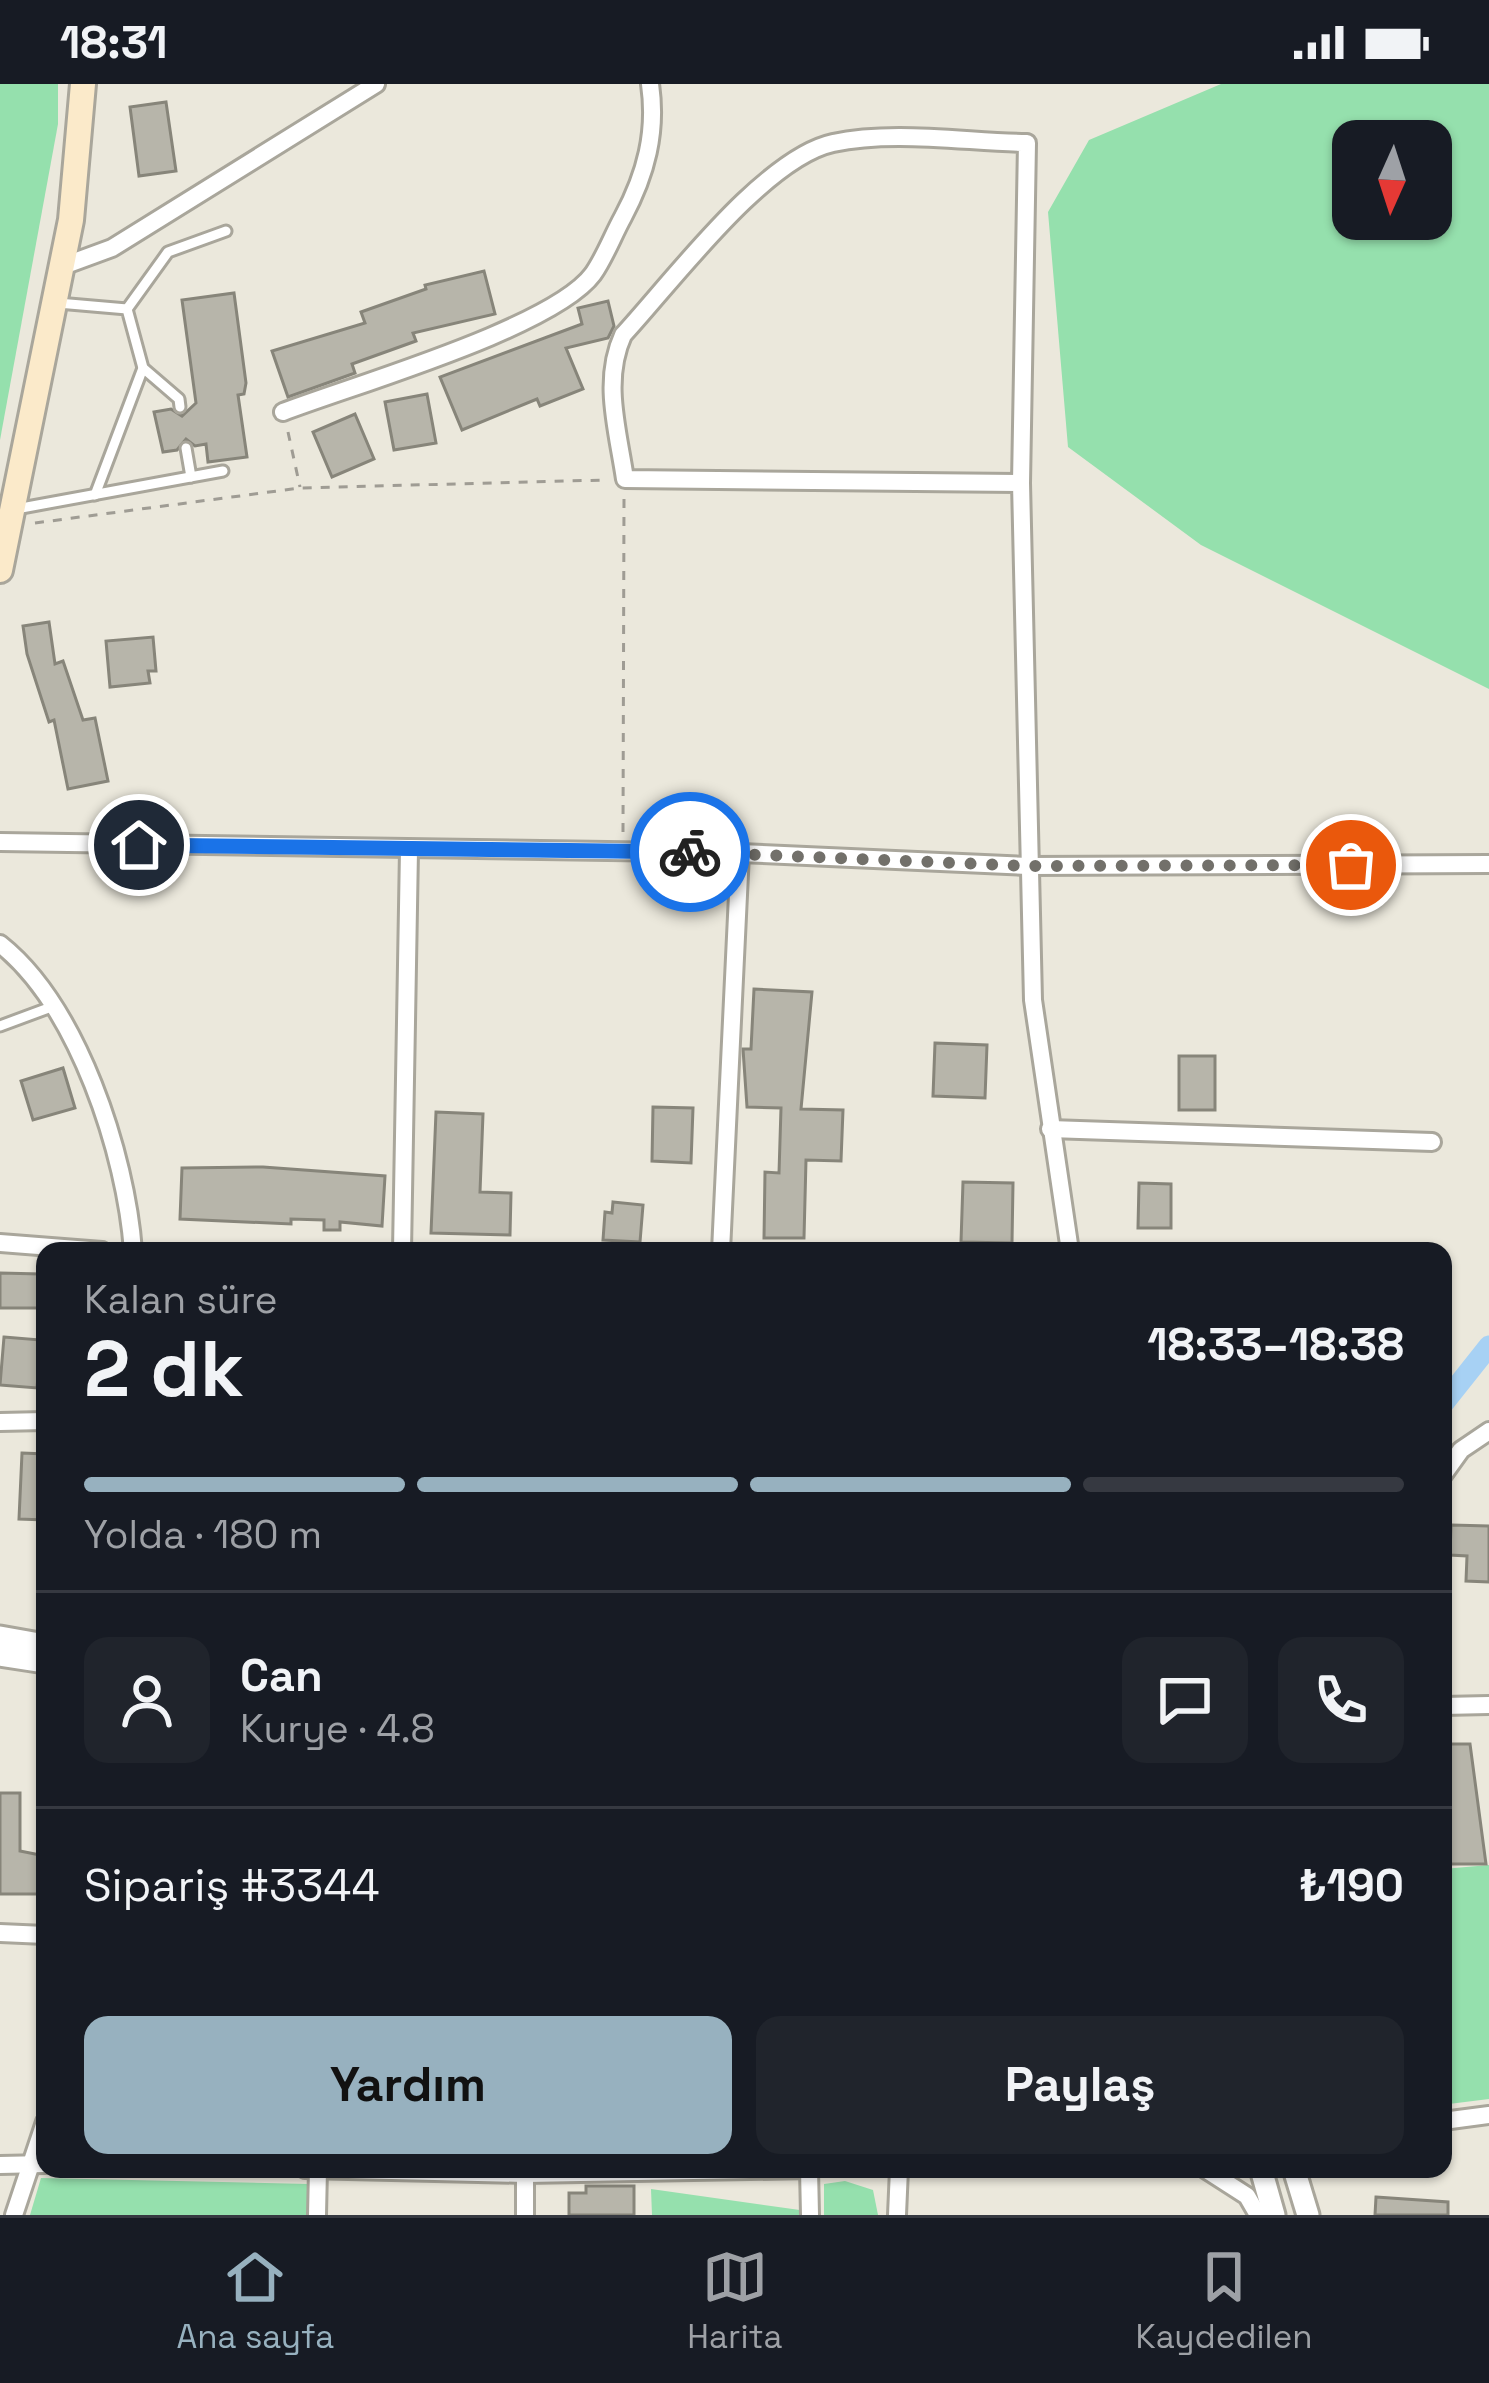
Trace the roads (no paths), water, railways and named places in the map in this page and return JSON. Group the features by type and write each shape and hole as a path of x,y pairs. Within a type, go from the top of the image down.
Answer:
{"main road":[{"path":"0,570 7,512 63,266 83,84"}],"street":[{"path":"63,266 112,248 376,84"},
{"path":"283,412 533,317 592,275 644,172 652,127 650,84"},
{"path":"1022,483 625,479 610,378 623,335 778,169 817,147 862,140 1027,143 1022,483 1033,1000 1069,1242"},
{"path":"0,842 740,853 1028,866 1489,864"},
{"path":"402,1242 409,850"},
{"path":"721,1242 740,853"},
{"path":"0,944 21,961 54,1006 102,1109 130,1201 132,1242"},
{"path":"1050,1129 1432,1142"},
{"path":"0,1243 36,1246"},
{"path":"0,1422 36,1421"},
{"path":"1452,1462 1461,1450 1489,1431"},
{"path":"0,1636 36,1644"},
{"path":"0,1655 36,1661"},
{"path":"1452,1706 1489,1705"},
{"path":"0,1933 36,1935"},
{"path":"1452,2120 1489,2115"},
{"path":"0,2165 36,2164"},
{"path":"14,2215 36,2166"},
{"path":"317,2215 318,2178"},
{"path":"525,2178 525,2215"},
{"path":"810,2215 811,2178"},
{"path":"897,2215 899,2178"},
{"path":"1219,2178 1247,2196 1258,2215"},
{"path":"1264,2178 1274,2215"},
{"path":"1297,2178 1308,2215"}],"lane":[{"path":"180,407 179,399 143,368 127,309 144,279 168,252 226,231"},
{"path":"56,303 127,309"},
{"path":"95,495 143,368"},
{"path":"186,448 190,477"},
{"path":"7,512 224,471"},
{"path":"0,1026 54,1006"}],"waterway":[{"path":"1452,1393 1489,1346"}]}
